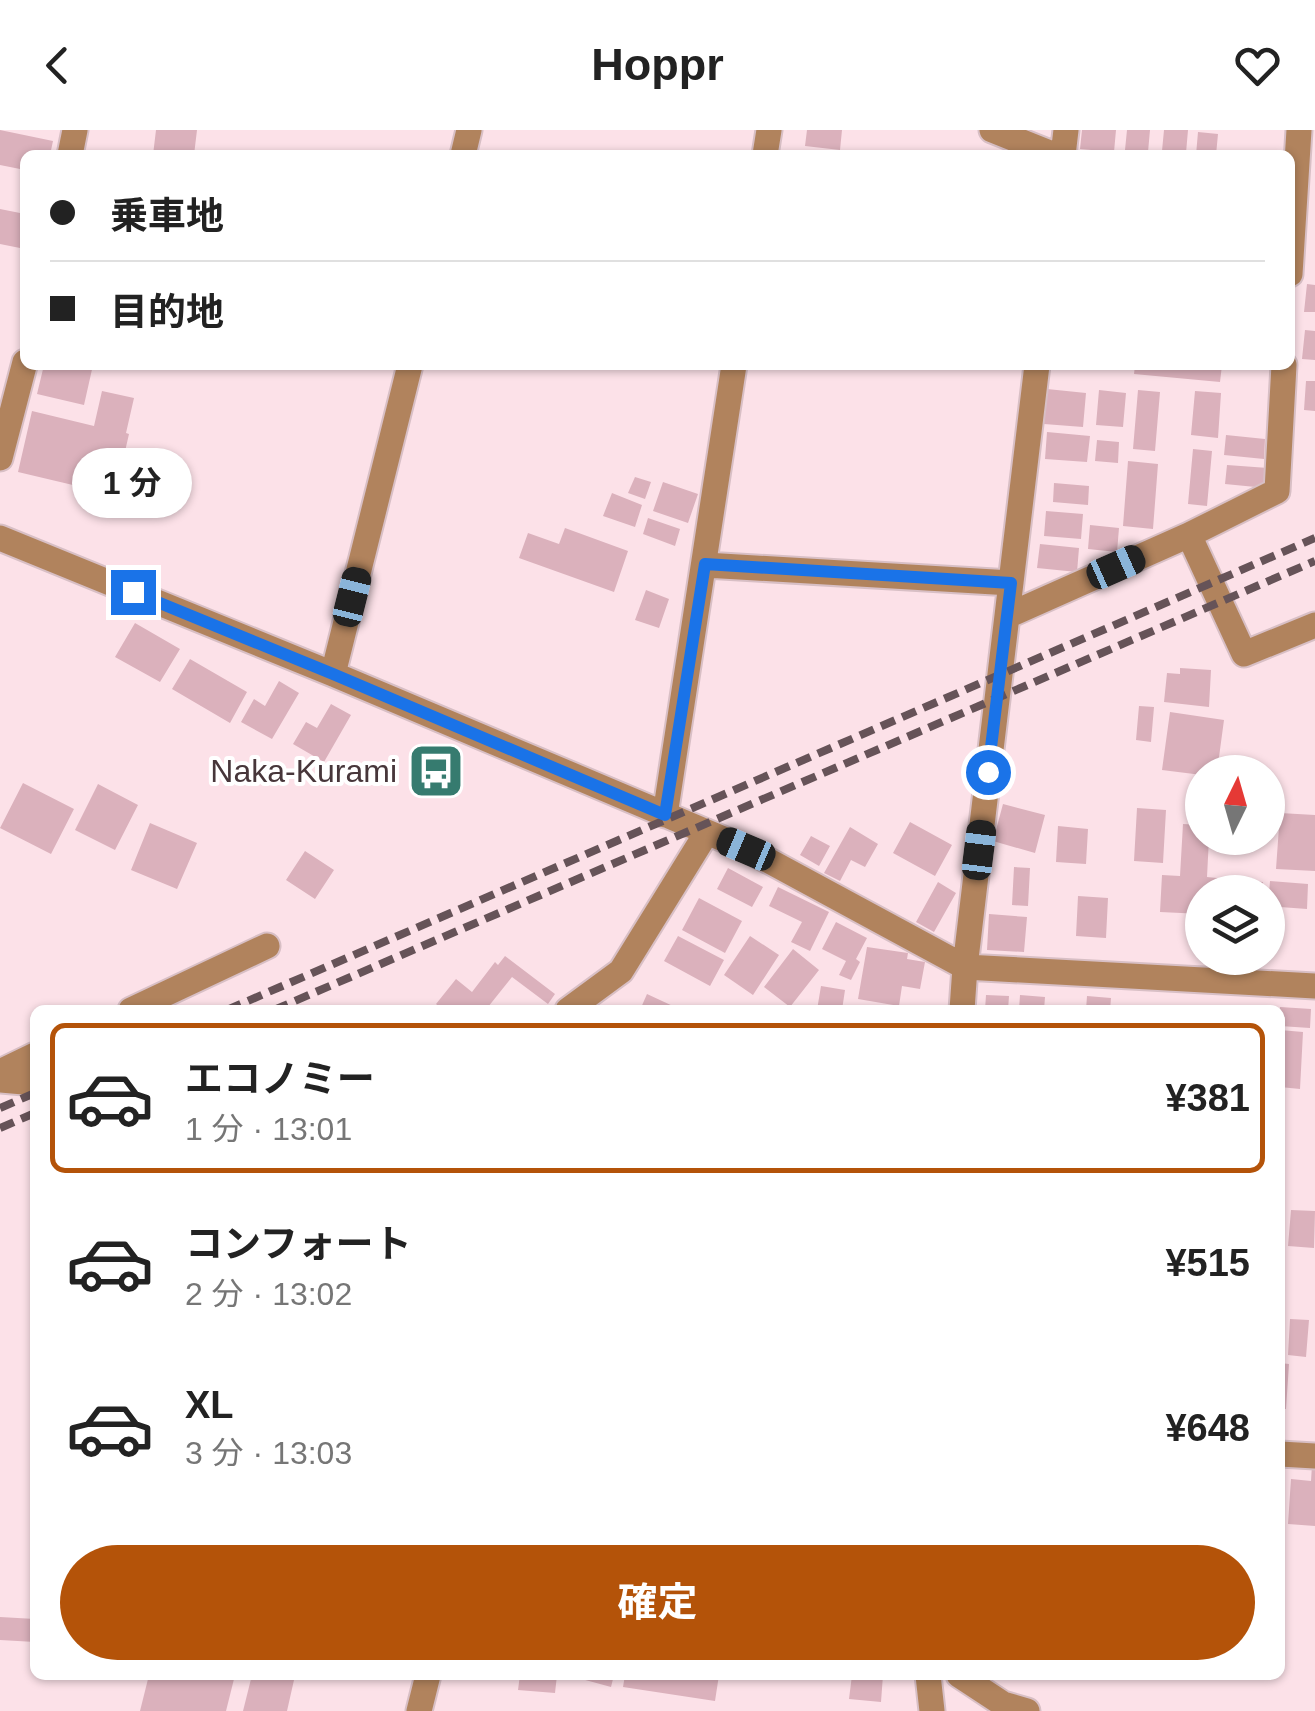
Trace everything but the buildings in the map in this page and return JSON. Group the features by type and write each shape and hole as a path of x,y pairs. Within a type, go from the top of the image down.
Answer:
{"street":[{"path":"992,130 1042,150"},
{"path":"1295,194 1299,130"},
{"path":"0,458 23,370"},
{"path":"333,674 409,370"},
{"path":"665,815 733,370"},
{"path":"962,1005 1036,370"},
{"path":"1007,616 1277,491 1284,370"},
{"path":"1189,535 1244,654 1315,625"},
{"path":"0,538 746,849 965,968 1315,986"},
{"path":"705,564 1011,583"},
{"path":"575,1005 621,970 707,832"},
{"path":"143,1005 267,946"},
{"path":"0,1072 30,1057"},
{"path":"0,1080 30,1083"},
{"path":"1285,1454 1315,1456"},
{"path":"419,1711 427,1680"},
{"path":"929,1680 932,1711"},
{"path":"967,1680 1003,1704 1027,1711"}],"railway":[{"path":"239,1005 1315,538"},
{"path":"286,1005 1315,561"},
{"path":"0,1108 30,1095"},
{"path":"0,1128 30,1115"}],"place":[{"name":"Naka-Kurami","path":"436,771"}],"route":[{"path":"133,592 665,815 705,564 1011,583 988,772"}]}
